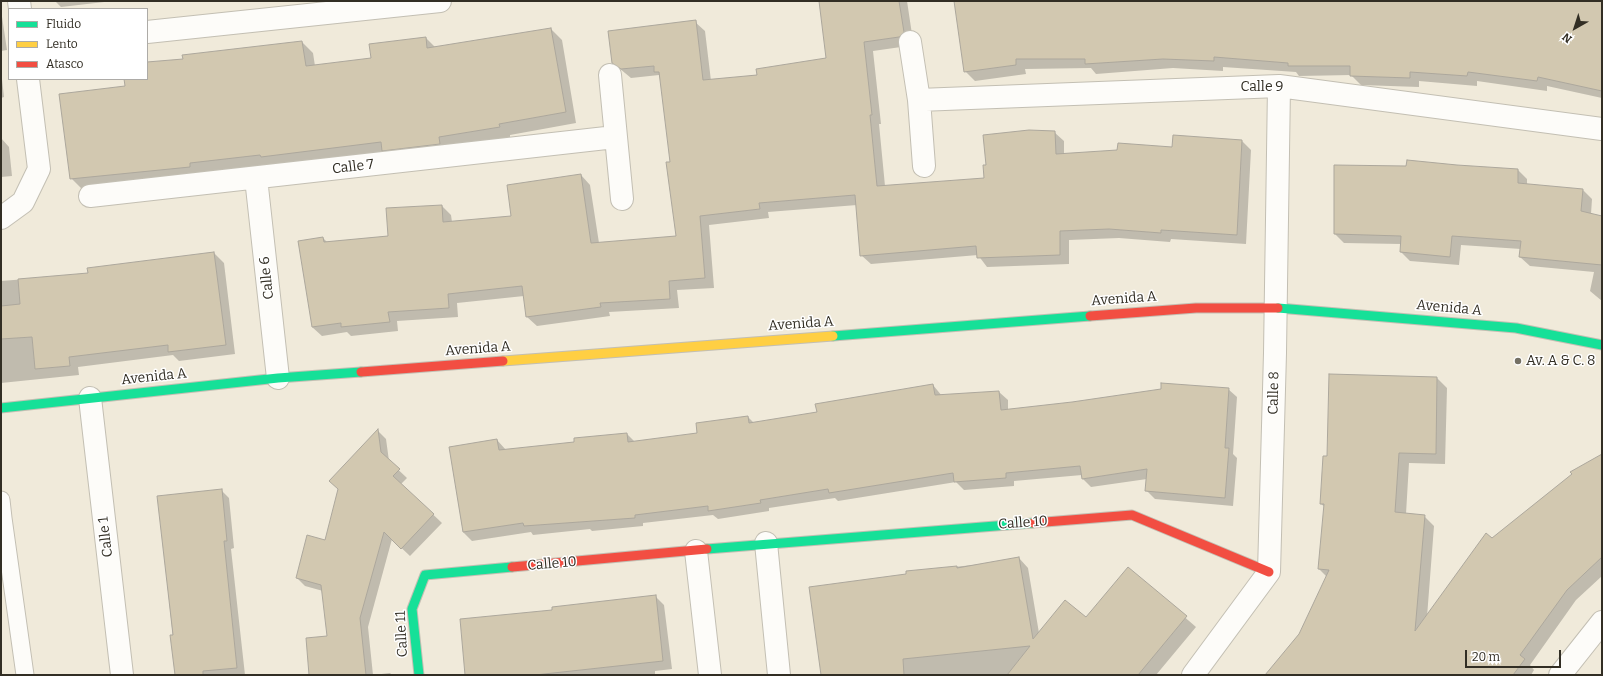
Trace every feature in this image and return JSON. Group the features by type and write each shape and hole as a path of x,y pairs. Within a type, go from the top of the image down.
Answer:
{"street":[{"path":"148,32 315,7 440,1"},
{"path":"910,42 919,100 924,166"},
{"path":"610,75 622,199"},
{"path":"1,218 23,202 39,169 28,80"},
{"name":"Calle 9","path":"919,100 1279,86 1602,129"},
{"name":"Calle 8","path":"1269,572 1279,86"},
{"name":"Calle 7","path":"90,196 615,137"},
{"name":"Calle 6","path":"256,178 278,378"},
{"name":"Avenida A","path":"1,408 278,378 1196,308 1275,308 1516,328 1602,345"},
{"name":"Calle 1","path":"90,398 122,675"},
{"name":"Calle 10","path":"419,592 425,575 696,551 766,543 1132,515 1269,572"},
{"path":"766,543 778,675"},
{"path":"696,551 710,675"},
{"path":"1192,675 1269,572"},
{"name":"Calle 11","path":"419,592 412,609 419,675"},
{"path":"1560,675 1602,622"}],"lane":[{"path":"1,500 2,518 25,675"}],"building":[{"path":"819,1 899,1 904,32 899,37 864,42 872,115 870,115 877,186 984,178 983,165 986,165 983,135 1029,130 1055,131 1056,154 1117,150 1118,143 1172,147 1173,135 1242,140 1237,235 1161,230 1161,233 1109,229 1060,231 1060,255 977,258 976,246 860,256 855,195 759,203 760,209 700,216 705,278 669,281 670,299 600,303 601,307 526,317 522,286 448,294 449,308 388,312 390,322 341,327 341,323 312,327 298,241 323,237 324,242 388,236 386,208 442,205 443,222 511,216 507,185 581,174 591,243 676,236 666,162 670,162 659,72 654,72 654,66 621,69 612,63 608,31 696,20 703,80 757,75 756,69 826,58"},
{"path":"954,1 1602,1 1602,91 1538,77 1537,81 1468,72 1467,76 1410,72 1410,78 1350,76 1350,66 1288,66 1288,63 1214,57 1214,61 1163,59 1085,64 1085,59 1016,59 1016,65 964,72"},
{"path":"551,28 566,112 499,124 500,127 439,137 440,144 382,151 381,142 261,157 260,155 190,163 190,167 70,179 59,94 125,86 124,80 148,80 148,62 183,59 182,55 302,41 306,66 371,58 369,44 426,37 427,48"},
{"path":"1407,160 1518,169 1518,183 1583,189 1581,211 1602,216 1602,265 1519,257 1521,241 1452,236 1450,257 1400,252 1401,236 1334,234 1334,165 1406,166"},
{"path":"214,252 226,345 168,352 168,345 69,357 70,366 35,369 32,337 1,339 1,306 20,304 18,279 88,273 87,268"},
{"path":"1329,374 1437,377 1436,454 1399,453 1395,512 1425,515 1415,631 1486,533 1492,538 1572,474 1570,472 1602,454 1602,557 1567,590 1520,655 1525,659 1513,675 1265,675 1299,634 1329,570 1318,569 1324,504 1320,504 1323,456 1327,456"},
{"path":"1161,383 1229,388 1225,448 1229,448 1225,498 1145,491 1147,469 1082,479 1080,466 1006,473 1006,478 954,482 953,473 829,493 828,489 760,500 761,503 708,511 708,506 635,515 635,518 524,526 523,523 463,532 449,447 497,439 499,450 574,442 574,438 627,433 628,442 697,433 696,423 748,416 749,423 817,412 815,404 933,384 935,395 999,391 1001,410 1072,402 1161,389"},
{"path":"378,429 381,452 400,469 393,476 434,514 401,549 384,532 360,618 366,675 309,675 306,638 327,636 321,585 296,578 307,535 325,540 338,489 329,481"},
{"path":"222,489 227,541 224,541 237,668 203,671 203,675 175,675 170,635 173,635 157,496"},
{"path":"1019,557 1033,639 1065,600 1086,617 1128,567 1187,616 1138,675 1007,675 1030,646 903,659 904,675 821,675 809,587 906,574 906,571 957,566 957,568"},
{"path":"656,595 663,661 535,675 465,675 460,619 552,610 552,607"}],"traffic: fast":[{"path":"1278,308 1516,328 1602,345"},
{"path":"833,336 1090,316"},
{"path":"1,408 278,378 361,372"},
{"path":"707,549 1033,523"},
{"path":"419,675 412,609 425,575 512,567"}],"traffic: slow":[{"path":"503,361 833,336"}],"traffic: jam":[{"path":"1090,316 1196,308 1278,308"},
{"path":"361,372 503,361"},
{"path":"1033,523 1132,515 1269,572"},
{"path":"512,567 707,549"}],"place":[{"name":"Av. A & C. 8","path":"1518,361"}]}
